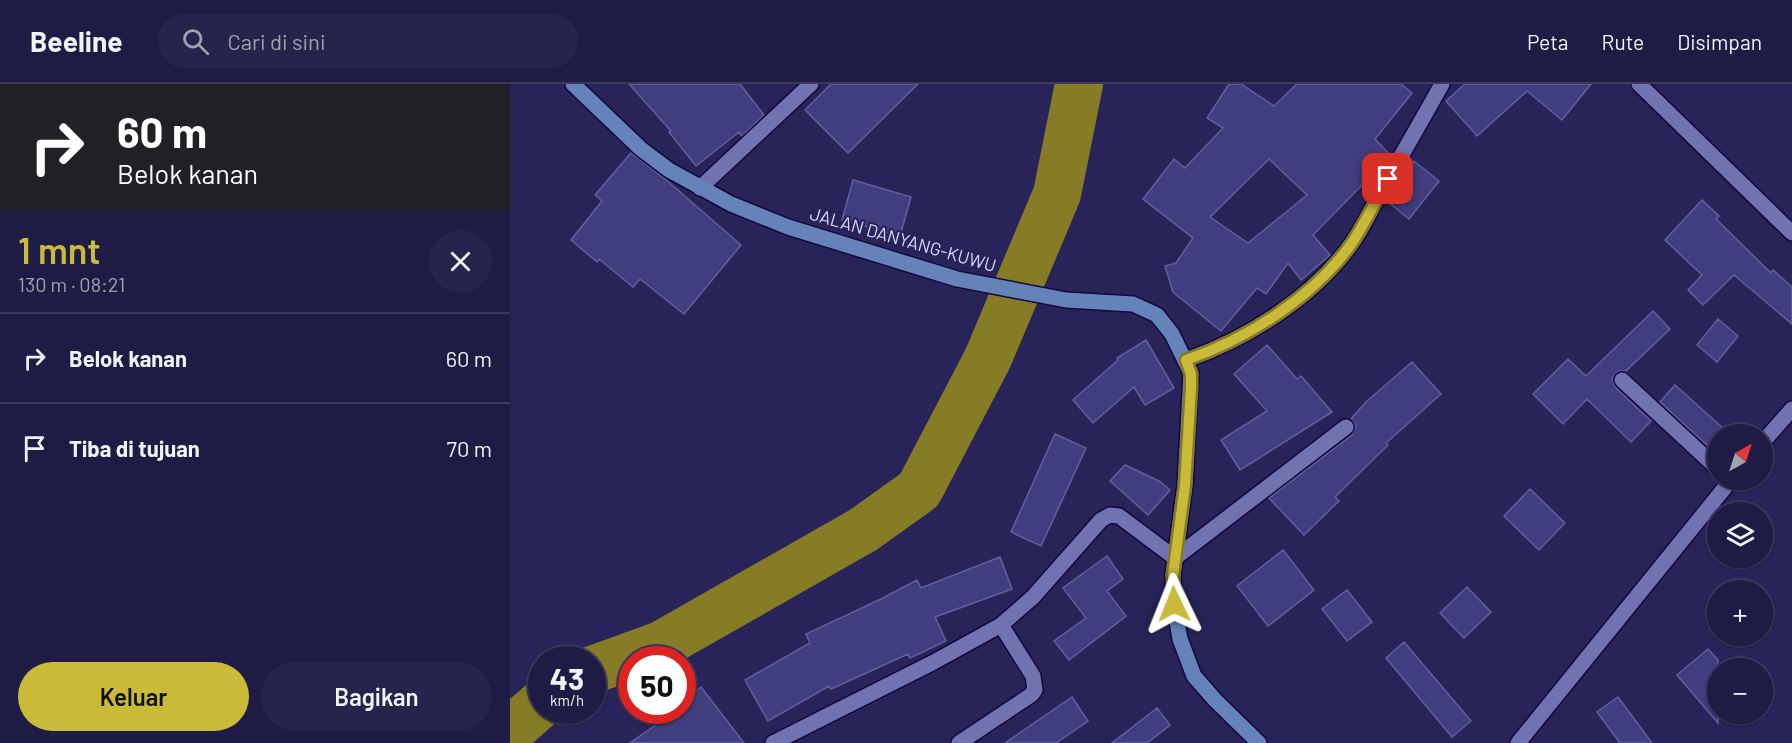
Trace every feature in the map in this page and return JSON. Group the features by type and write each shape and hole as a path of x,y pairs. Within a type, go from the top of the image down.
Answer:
{"main road":[{"name":"JALAN DANYANG-KUWU","path":"573,84 641,149 669,170 731,204 788,227 957,279 1066,300 1133,304 1157,315 1172,334 1191,374 1185,485 1173,575 1174,604 1180,639 1194,675 1215,700 1259,743"}],"street":[{"path":"700,188 811,84"},
{"path":"1186,360 1233,341 1281,312 1322,276 1352,243 1442,84"},
{"path":"1639,84 1792,233"},
{"path":"1622,380 1707,459"},
{"path":"1773,431 1792,409"},
{"path":"774,743 932,663 1001,625 1033,597 1092,528 1110,515 1119,516 1175,558 1346,427"},
{"path":"1518,743 1722,490"},
{"path":"959,743 1031,695 1035,690 1034,676 1001,625"}],"building":[{"path":"629,84 740,84 764,115 742,136 739,132 696,166 669,132 671,131"},
{"path":"831,84 918,84 848,153 805,110"},
{"path":"1229,84 1241,84 1274,106 1297,84 1401,84 1412,93 1375,139 1390,155 1371,189 1364,183 1313,235 1330,255 1301,280 1288,263 1266,294 1257,288 1221,331 1173,292 1165,266 1176,263 1193,238 1143,199 1174,159 1185,168 1223,128 1207,118","holes":["1269,159 1307,195 1248,243 1210,217"]},
{"path":"1465,84 1591,84 1562,120 1527,91 1477,136 1446,101"},
{"path":"631,153 664,178 741,245 684,314 640,279 633,287 599,259 597,262 571,240 602,201 595,195"},
{"path":"1414,161 1439,181 1409,219 1387,201 1404,170 1406,171"},
{"path":"853,180 911,197 900,236 842,220"},
{"path":"1702,200 1719,216 1716,219 1771,273 1773,270 1792,287 1792,324 1734,275 1703,305 1688,290 1702,275 1665,240"},
{"path":"1653,311 1670,329 1626,371 1619,371 1612,378 1615,387 1651,421 1631,442 1587,399 1563,424 1533,394 1568,359 1586,376"},
{"path":"1718,319 1738,336 1717,362 1697,345"},
{"path":"1146,340 1174,388 1145,405 1134,387 1093,423 1073,400 1118,360 1117,358"},
{"path":"1267,345 1297,379 1301,376 1332,412 1240,470 1221,440 1267,411 1234,374"},
{"path":"1412,362 1441,394 1386,443 1388,445 1335,497 1339,501 1304,535 1269,498 1352,435 1356,426 1351,419 1366,402"},
{"path":"1675,385 1718,424 1707,424 1707,445 1660,402"},
{"path":"1055,434 1086,448 1041,546 1011,532"},
{"path":"1125,465 1159,481 1170,490 1148,515 1110,481"},
{"path":"1530,489 1565,523 1539,550 1504,516"},
{"path":"1283,550 1314,590 1268,626 1237,586"},
{"path":"1107,556 1123,579 1107,591 1126,616 1069,660 1054,641 1086,618 1063,588"},
{"path":"1000,557 1012,589 935,617 946,641 910,658 908,654 831,689 829,686 768,721 745,680 810,643 806,634 917,580 921,588"},
{"path":"1467,587 1491,612 1464,638 1440,613"},
{"path":"1347,590 1372,622 1347,641 1322,609"},
{"path":"1404,642 1471,721 1452,737 1386,658"},
{"path":"1708,649 1716,658 1707,658 1707,710 1677,675"},
{"path":"701,687 744,743 630,743 657,724 696,724 696,691"},
{"path":"1072,697 1088,721 1056,743 1005,743"},
{"path":"1618,697 1652,743 1620,743 1597,712"},
{"path":"1157,708 1170,725 1147,743 1112,743"}],"waterway":[{"path":"606,665 661,645 863,530 919,490 988,358 1057,194 1079,84"},
{"path":"510,731 528,715"}],"route":[{"path":"1174,604 1173,575 1185,485 1191,388 1191,374 1186,360 1233,341 1281,312 1322,276 1352,243 1388,179"}]}
